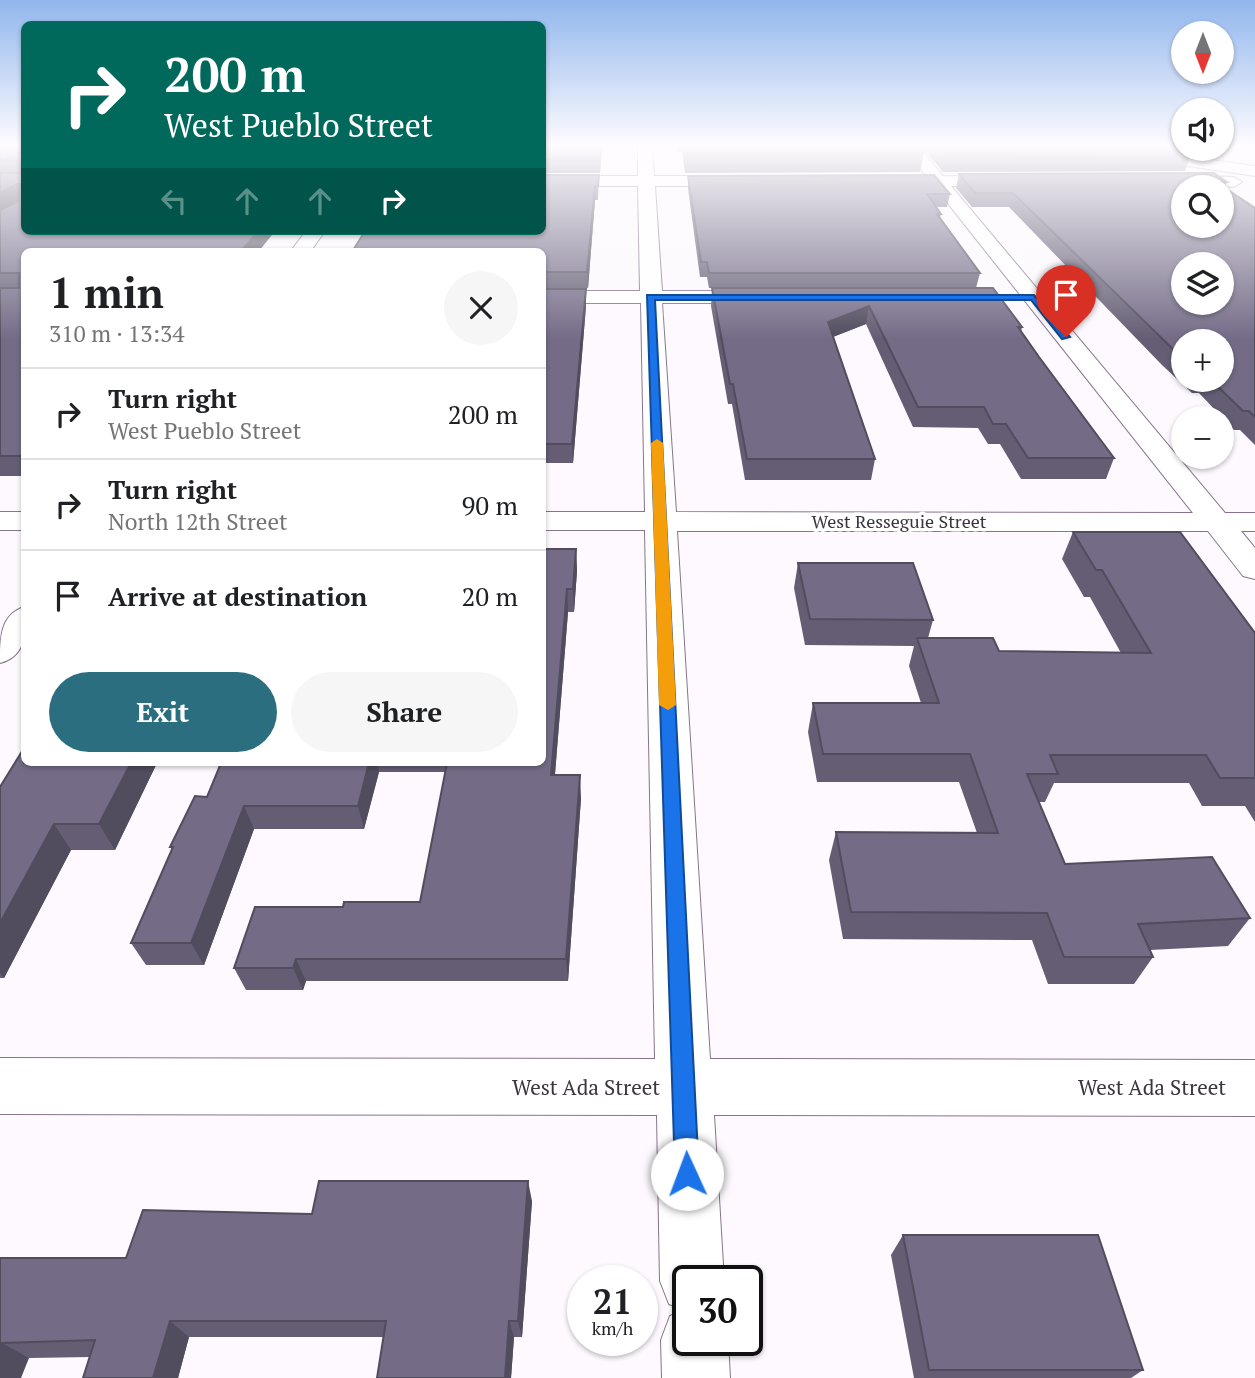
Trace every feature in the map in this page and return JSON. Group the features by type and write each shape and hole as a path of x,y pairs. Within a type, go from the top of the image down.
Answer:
{"street":[{"path":"647,210 691,1265"},
{"path":"960,210 1022,297 1255,569"},
{"path":"546,297 789,297"},
{"path":"0,521 21,521"},
{"name":"West Resseguie Street","path":"546,521 1255,522"},
{"path":"0,651 21,622"},
{"name":"West Ada Street","path":"0,1086 1255,1088"},
{"path":"695,1356 696,1378"}],"building":[{"path":"0,210 21,210 21,235 255,235 244,248 21,248 21,456 0,456 0,288 19,288 19,273 0,273"},
{"path":"546,210 593,210 587,272 546,272 546,248 354,248 363,235 546,235"},
{"path":"693,210 938,210 941,214 937,214 980,273 709,273 707,262 701,262"},
{"path":"1031,210 1171,210 1171,238 1234,238 1234,210 1255,210 1255,417 1249,411 1243,411 1223,392 1234,392 1234,329 1171,329 1171,347"},
{"path":"712,288 993,288 1022,327 1018,327 1039,357 1114,458 1028,458 1006,424 993,424 984,407 918,407 869,306 828,322 875,459 747,459"},
{"path":"546,289 586,289 572,444 546,444"},
{"path":"1073,532 1180,532 1255,633 1255,778 1220,778 1206,755 1050,755 1058,774 1027,774 1065,864 1212,857 1250,918 1138,924 1153,957 1064,957 1047,913 851,912 836,832 998,833 970,754 823,754 813,703 939,703 917,638 993,638 999,651 1151,653 1102,570 1096,570"},
{"path":"546,549 576,549 573,589 567,589 551,775 580,775 566,959 296,959 293,968 234,968 255,907 343,907 344,902 420,902 446,766 546,766"},
{"path":"798,563 913,563 933,620 810,619"},
{"path":"21,753 21,766 129,766 99,824 54,824 0,923 0,787"},
{"path":"220,766 368,766 358,806 244,806 191,943 131,943 173,847 170,847 195,796 207,797"},
{"path":"319,1181 528,1181 518,1321 509,1321 505,1378 377,1378 386,1321 170,1321 153,1378 83,1378 95,1340 2,1343 0,1348 0,1258 126,1258 143,1210 312,1214"},
{"path":"903,1235 1098,1235 1143,1370 929,1370"}],"slow traffic":[{"path":"657,443 668,705"}],"route":[{"path":"687,1174 650,297 1034,297 1066,337"}]}
